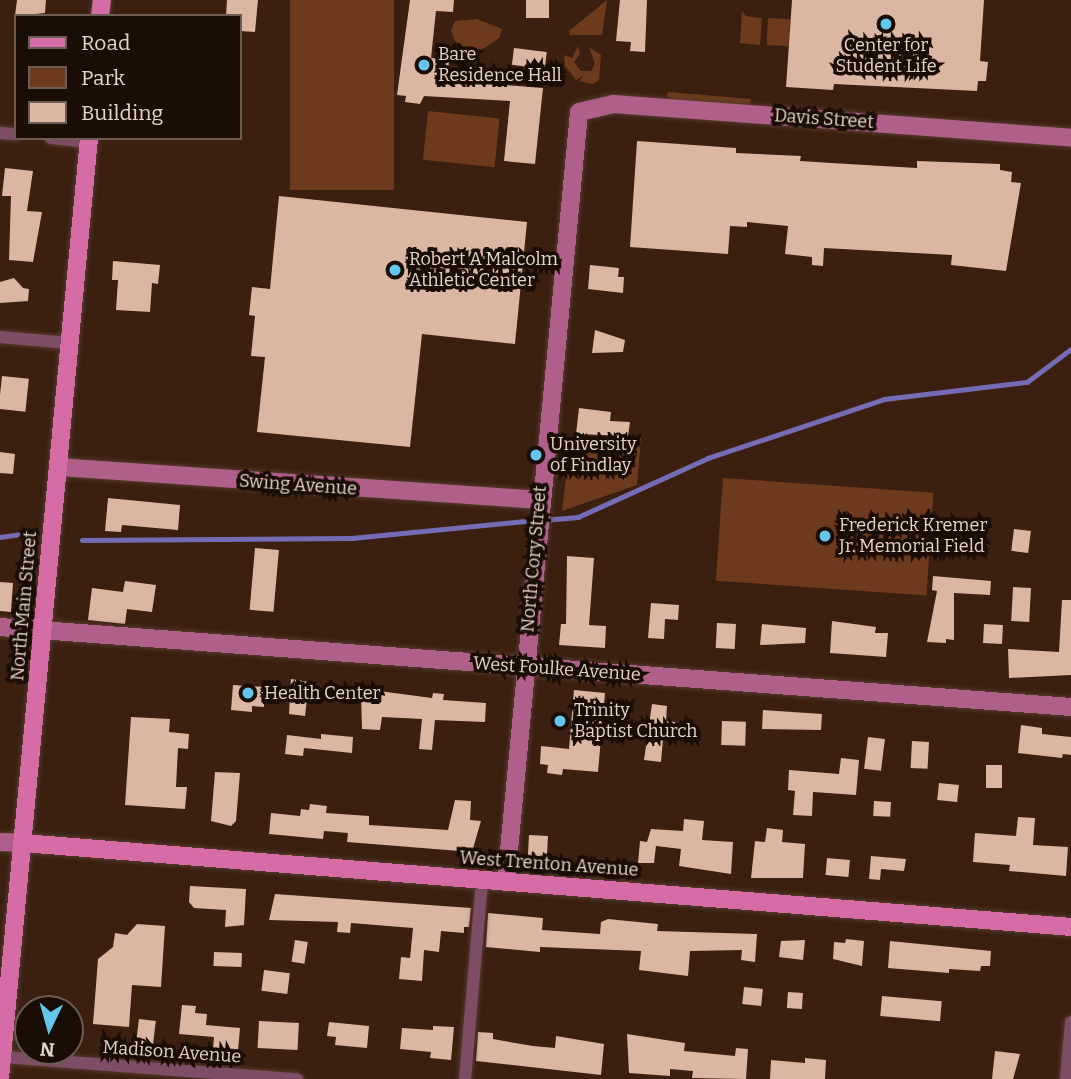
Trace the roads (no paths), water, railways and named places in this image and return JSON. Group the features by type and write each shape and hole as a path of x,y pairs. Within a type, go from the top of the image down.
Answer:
{"main road":[{"name":"North Main Street","path":"0,1078 88,140"},
{"name":"West Trenton Avenue","path":"23,843 1071,927"}],"street":[{"name":"Davis Street","path":"579,112 613,104 1071,138"},
{"name":"North Cory Street","path":"506,882 536,534 579,112"},
{"path":"0,337 69,343"},
{"name":"Swing Avenue","path":"58,467 539,506"},
{"name":"West Foulke Avenue","path":"0,627 1071,707"},
{"path":"0,842 23,843"},
{"path":"465,1079 482,880"},
{"path":"1066,1079 1071,1021"},
{"name":"Madison Avenue","path":"2,1057 297,1079"}],"waterway":[{"path":"543,520 578,517 708,458 884,399 1027,382 1071,349"},
{"path":"82,540 352,538 535,520"},
{"path":"0,537 22,534"}],"place":[{"name":"Center for Student Life","path":"886,24"},
{"name":"Bare Residence Hall","path":"424,65"},
{"name":"Robert A Malcolm Athletic Center","path":"395,270"},
{"name":"University of Findlay","path":"536,455"},
{"name":"Frederick Kremer Jr. Memorial Field","path":"825,536"},
{"name":"Health Center","path":"248,693"},
{"name":"Trinity Baptist Church","path":"560,721"}]}
